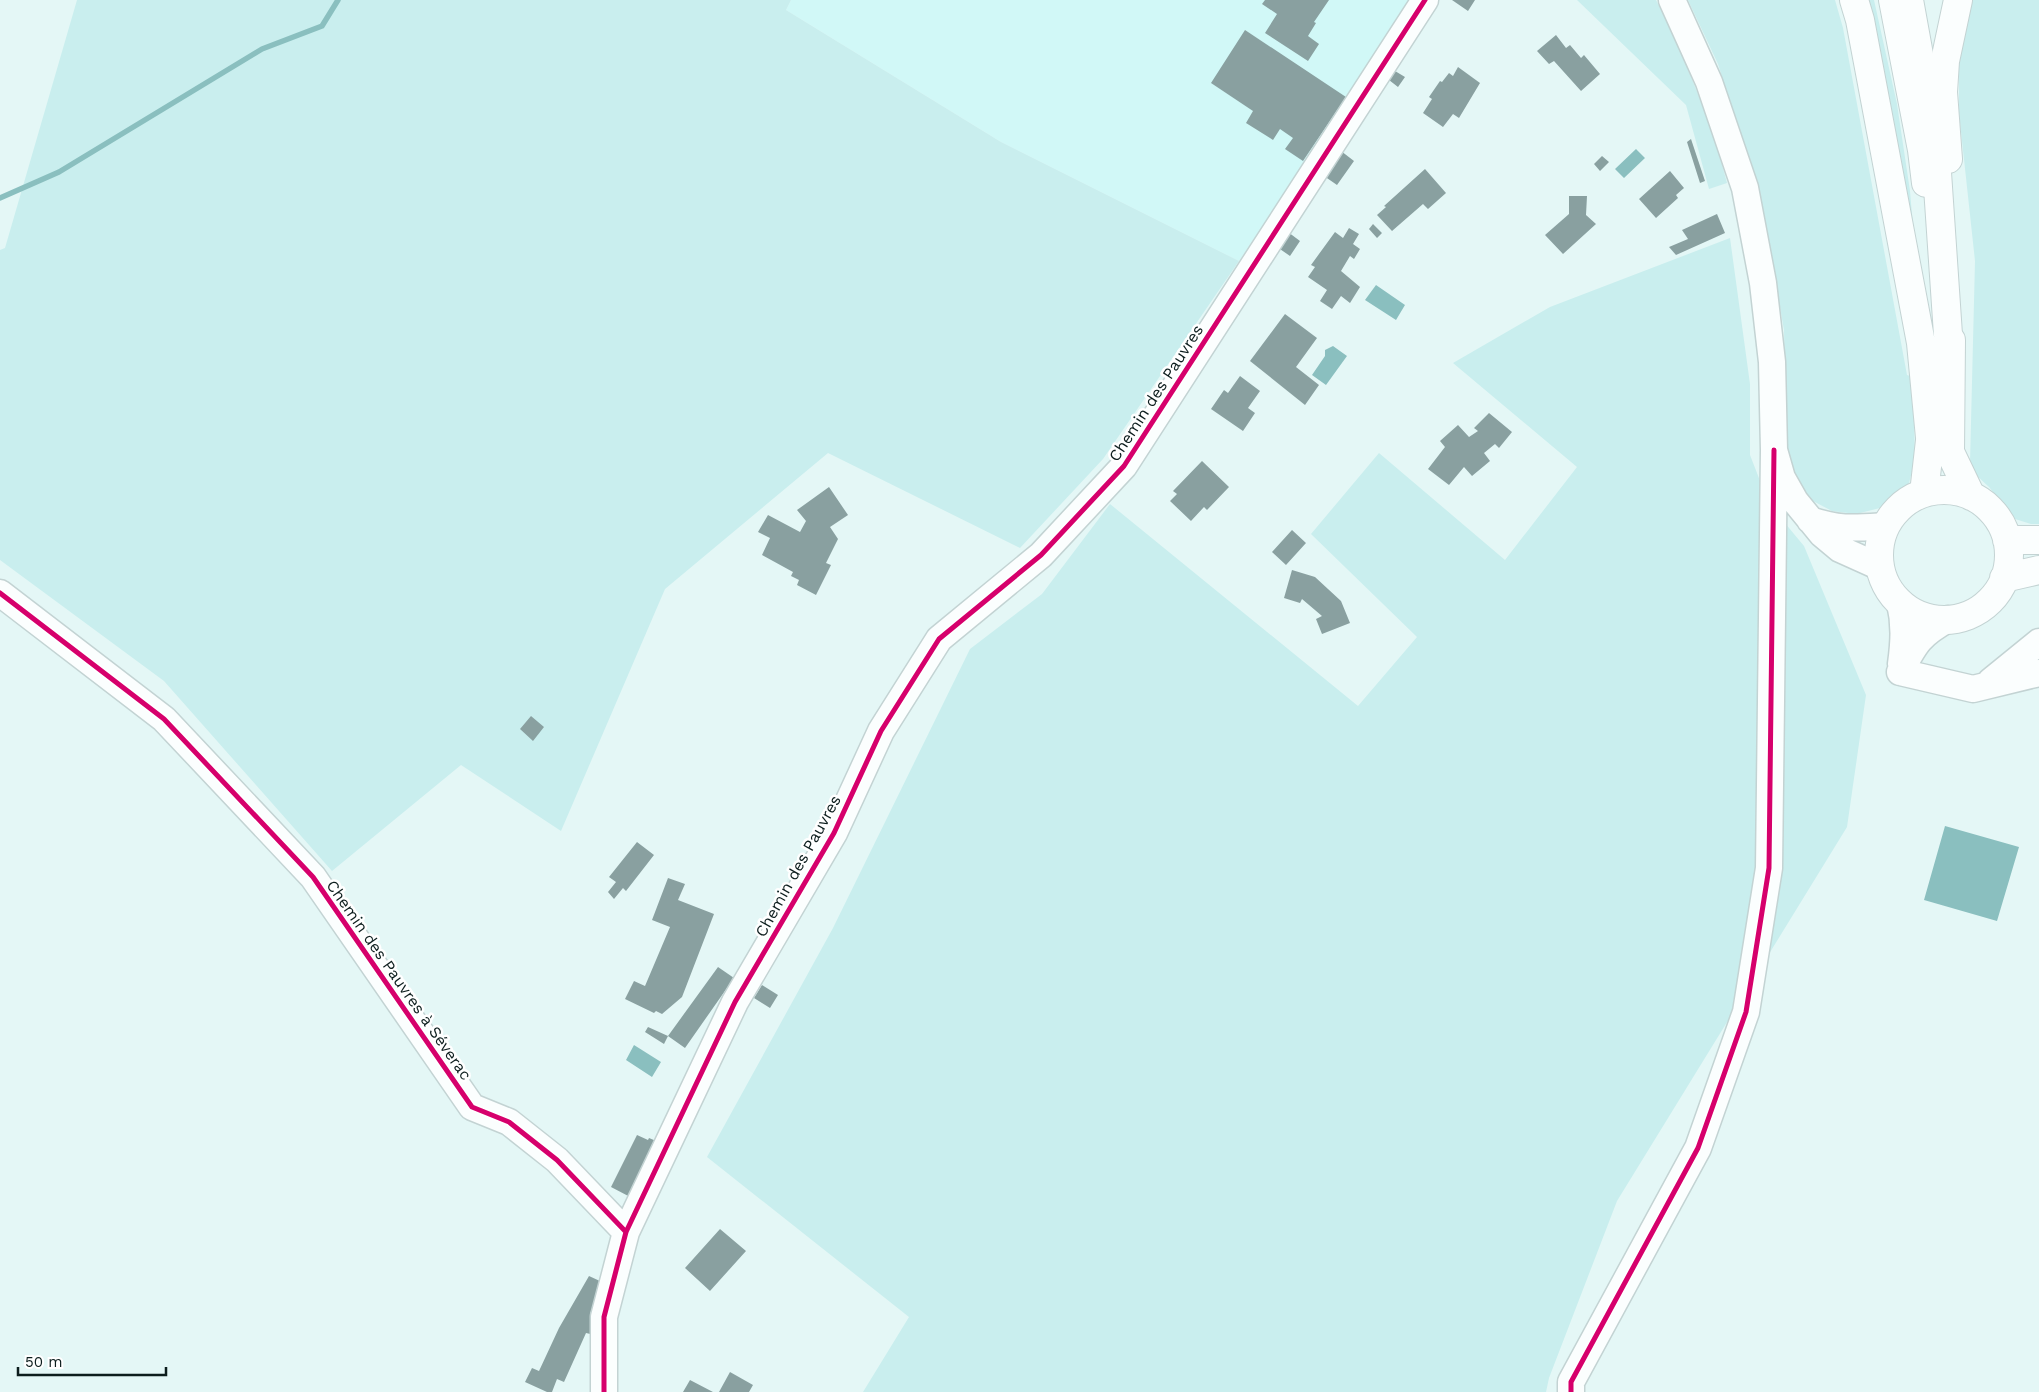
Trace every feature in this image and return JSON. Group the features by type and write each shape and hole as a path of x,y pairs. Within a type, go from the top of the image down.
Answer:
{"main road":[{"path":"1854,0 1860,20 1921,343 1931,448"},
{"path":"1893,0 1922,150 1933,240 1936,358 1931,448 1924,493"},
{"path":"1909,0 1935,143 1950,364"},
{"path":"1958,0 1945,61 1943,92 1953,234 1950,452 1970,496"},
{"path":"1948,490 1970,496 1990,509 2000,524 2007,540 2008,559 2004,578 1992,599 1982,607 1960,618 1928,618 1908,609 1900,603 1887,586 1880,567 1880,546 1886,526 1901,506 1912,498 1924,493 1948,490"},
{"path":"2007,540 2039,540"},
{"path":"2004,578 2039,570"}],"street":[{"name":"Chemin des Pauvres","path":"604,1392 604,1317 626,1232 735,1002 834,833 881,731 939,639 1041,555 1124,466 1425,0"},
{"path":"1571,1392 1572,1382 1698,1148 1746,1012 1768,868 1774,450 1772,362 1763,283 1746,197 1709,82 1672,0"},
{"path":"1774,450 1782,478 1794,501 1822,534 1840,549 1880,567"},
{"path":"1810,520 1846,529 1886,526"},
{"name":"Chemin des Pauvres à Séverac","path":"0,593 164,718 313,877 472,1107 508,1122 558,1160 626,1232"},
{"path":"1900,603 1904,621 1904,641 1900,672"},
{"path":"1900,672 1916,643 1930,629 1948,619"},
{"path":"1984,686 2039,642"},
{"path":"1900,672 1972,689 2039,673"}],"shaded area":[{"path":"77,0 791,0 786,10 1001,142 1239,261 1103,459 1020,548 828,453 665,589 561,831 461,765 332,871 164,681 0,560 0,250 5,248"},
{"path":"791,0 1414,0 1239,261 1001,142 786,10"},
{"path":"1577,0 1656,0 1674,35 1713,131 1727,183 1709,189 1686,105"},
{"path":"1688,0 1835,0 1843,28 1907,375 1913,377 1915,460 1909,483 1880,508 1856,514 1832,511 1813,501 1798,482 1789,462 1786,439 1784,330 1761,200 1718,64"},
{"path":"1864,0 1874,0 1897,104 1910,191 1916,262"},
{"path":"1970,0 2039,0 2039,524 2031,524 2015,519 1989,487 1975,474 1970,463 1975,261 1959,113 1959,39"},
{"path":"1636,149 1645,158 1624,178 1615,169"},
{"path":"1730,238 1750,384 1750,455 1769,504 1804,546 1866,695 1847,827 1617,1201 1549,1378 1546,1392 863,1392 909,1317 707,1157 833,928 970,649 1042,594 1110,504 1358,706 1417,637 1311,534 1379,453 1505,560 1577,467 1453,363 1550,307"},
{"path":"1376,285 1405,305 1396,320 1365,300"},
{"path":"1333,346 1347,356 1326,385 1312,375 1325,356 1325,350"},
{"path":"1945,826 2019,847 1997,921 1924,900"},
{"path":"634,1045 661,1062 652,1077 626,1060"}],"building":[{"path":"1265,0 1329,0 1314,22 1316,23 1308,36 1319,44 1308,61 1265,33 1277,14 1262,4"},
{"path":"1452,0 1475,0 1468,11"},
{"path":"1245,30 1346,97 1303,161 1285,149 1293,138 1280,129 1273,140 1246,123 1253,111 1211,83"},
{"path":"1556,35 1566,48 1570,45 1581,58 1584,55 1600,74 1581,91 1554,61 1549,64 1537,51"},
{"path":"1458,67 1480,83 1459,118 1453,114 1443,127 1423,113 1432,99 1429,97 1440,81 1442,82 1449,73 1453,76"},
{"path":"1395,71 1405,77 1398,87 1389,80"},
{"path":"1691,139 1705,181 1700,183 1687,142"},
{"path":"1341,151 1354,161 1337,185 1324,176"},
{"path":"1602,156 1609,162 1600,171 1594,164"},
{"path":"1425,169 1446,193 1428,209 1423,204 1392,231 1377,215 1386,207 1384,206"},
{"path":"1670,171 1684,188 1676,195 1678,198 1656,218 1639,199"},
{"path":"1569,196 1587,196 1586,215 1596,224 1563,254 1545,235 1569,214"},
{"path":"1717,214 1725,233 1676,255 1669,247 1688,239 1682,230"},
{"path":"1373,224 1382,233 1377,238 1369,229"},
{"path":"1349,228 1359,234 1353,244 1360,249 1354,259 1350,256 1341,271 1360,287 1350,303 1341,296 1332,309 1320,301 1327,290 1308,277 1315,267 1311,265 1335,232 1343,238"},
{"path":"1288,232 1300,241 1290,256 1277,247"},
{"path":"1285,314 1317,338 1296,367 1319,385 1305,405 1250,361"},
{"path":"1240,376 1260,391 1248,408 1255,413 1243,431 1211,409 1224,390 1228,393"},
{"path":"1489,413 1512,432 1499,448 1495,444 1484,453 1490,461 1472,476 1464,467 1449,485 1428,469 1445,447 1440,441 1458,425 1469,437 1478,431 1474,428"},
{"path":"1202,461 1229,487 1207,510 1204,507 1191,521 1170,501 1177,494 1173,491"},
{"path":"829,487 848,515 830,527 838,539 826,563 831,565 816,595 797,585 799,580 791,576 793,572 762,555 770,538 758,532 768,515 800,532 806,521 797,510"},
{"path":"1292,530 1306,543 1286,565 1272,552"},
{"path":"1292,570 1315,577 1341,601 1350,623 1322,634 1316,619 1322,616 1302,599 1300,603 1284,598"},
{"path":"531,716 544,727 533,741 520,729"},
{"path":"637,842 654,855 626,891 623,888 614,899 608,892 616,882 609,877"},
{"path":"668,878 685,884 678,900 714,914 682,997 662,1014 656,1011 654,1013 625,999 634,981 645,986 670,927 652,920"},
{"path":"718,967 734,978 685,1048 668,1036"},
{"path":"762,985 778,995 770,1008 754,998"},
{"path":"648,1027 668,1036 664,1044 645,1032"},
{"path":"637,1135 661,1143 634,1199 611,1187"},
{"path":"720,1229 746,1251 710,1291 685,1268"},
{"path":"589,1276 602,1282 590,1314 602,1317 599,1336 586,1333 564,1382 557,1379 552,1392 547,1392 525,1382 532,1368 539,1371 559,1328"},
{"path":"730,1372 753,1385 749,1392 719,1392"},
{"path":"690,1380 713,1392 683,1392"}],"waterway":[{"path":"0,198 59,172 262,49 322,26 338,0"}],"cycle path":[{"path":"604,1392 604,1317 626,1232 735,1002 834,833 881,731 939,639 1041,555 1124,466 1425,0"},
{"path":"1571,1392 1571,1382 1698,1148 1746,1012 1769,868 1774,450"},
{"path":"0,593 164,719 313,877 472,1107 509,1122 557,1160 626,1232"}]}
